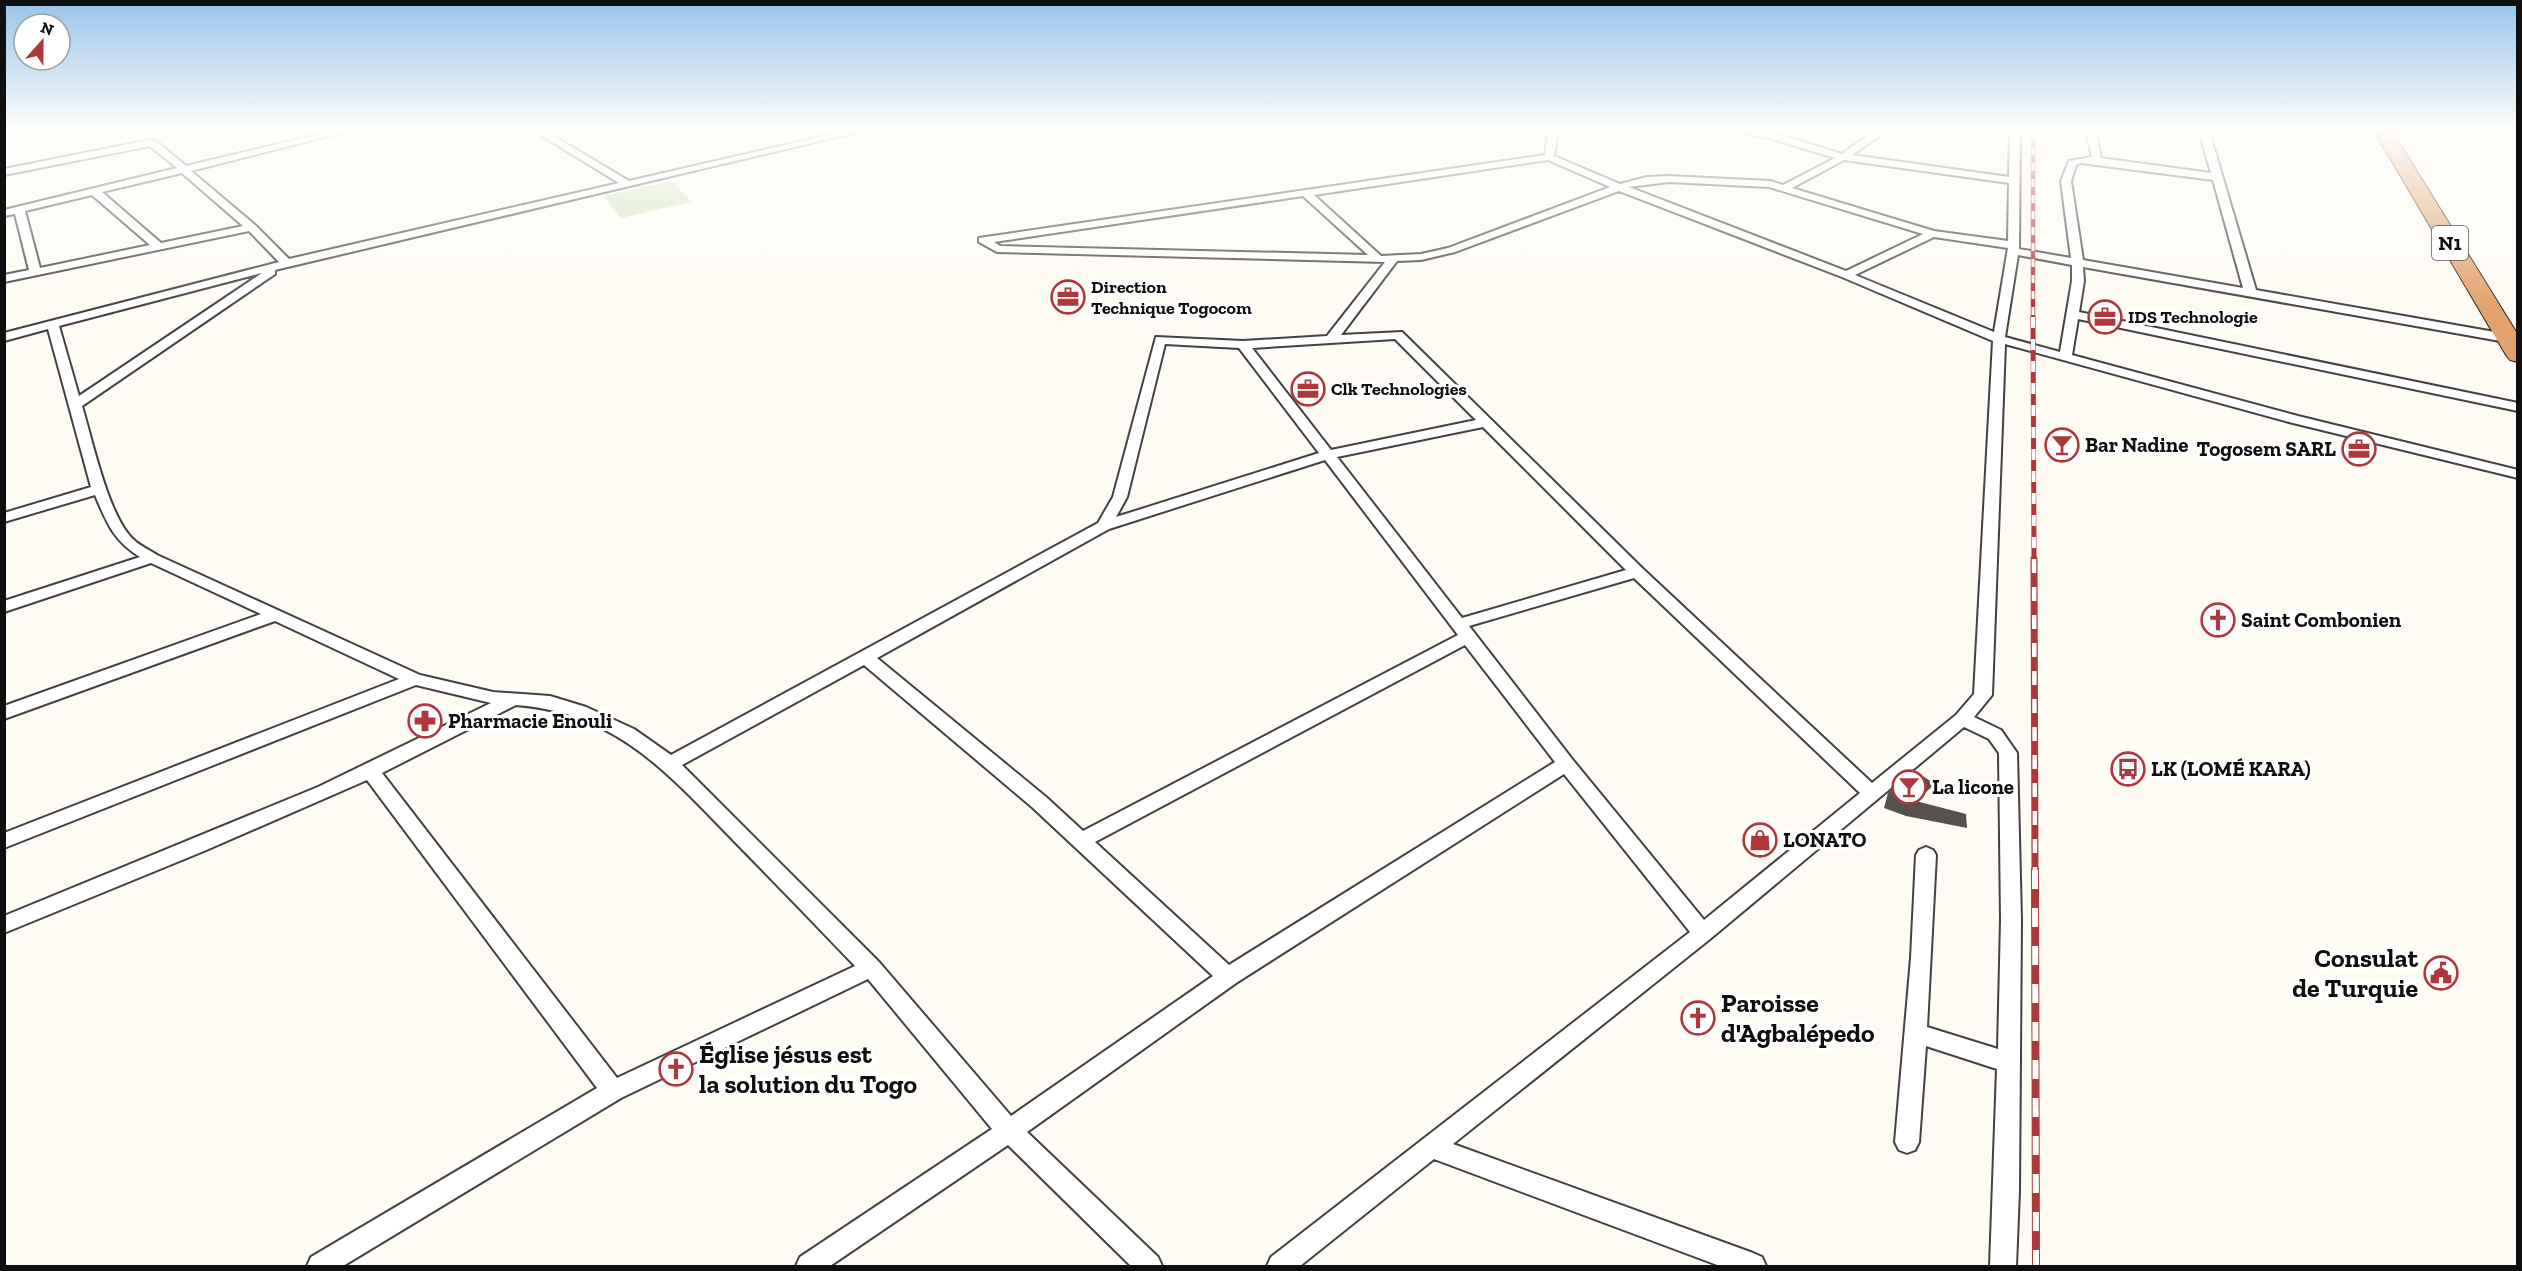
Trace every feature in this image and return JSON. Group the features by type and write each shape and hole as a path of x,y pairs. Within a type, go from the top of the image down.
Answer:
{"highway":[{"name":"N1","path":"2418,190 2517,355"},
{"name":"N1","path":"2437,190 2517,319"}],"street":[{"path":"4,213 102,190"},
{"path":"207,190 251,227 287,263"},
{"path":"4,337 287,263 595,190"},
{"path":"1330,190 983,240 997,249 1378,259 1421,257 1451,250 1613,190"},
{"path":"1625,190 1846,275 1999,339 2294,419 2517,474"},
{"path":"1796,190 1933,234 2506,338"},
{"path":"1280,1266 1703,933 1962,719 1983,695 1999,339 2013,248 2014,190"},
{"path":"2065,357 2078,281 2078,261 2067,190"},
{"path":"2220,190 2250,291"},
{"path":"95,192 157,245"},
{"path":"1306,194 1378,259"},
{"path":"19,210 35,272"},
{"path":"4,279 251,227"},
{"path":"1846,275 1933,234"},
{"path":"1332,338 1394,258"},
{"path":"75,405 287,263"},
{"path":"2073,314 2517,407"},
{"path":"53,325 99,489 119,531 128,543 152,558 415,679 473,694 512,700 550,702 580,711 628,733 670,764 871,968 1010,1131 1149,1266"},
{"path":"1104,526 1120,497 1160,340 1243,345 1391,334 1402,337 1637,572 1871,794"},
{"path":"1243,345 1566,764 1703,933"},
{"path":"670,764 1104,526 1327,455 1485,422"},
{"path":"4,518 99,489"},
{"path":"4,607 152,558"},
{"path":"1083,840 1463,630 1637,572"},
{"path":"4,713 275,615"},
{"path":"866,658 1083,840 1228,977"},
{"path":"4,841 415,679"},
{"path":"4,925 278,813 451,733 512,700"},
{"path":"1962,719 1994,731 2004,742 2008,753 2011,920 2007,1191 2003,1266"},
{"path":"809,1266 1010,1131 1228,977 1566,764"},
{"path":"370,771 613,1090"},
{"path":"1907,1142 1922,958 1926,855"},
{"path":"325,1265 613,1090 871,968"},
{"path":"1916,1033 2008,1062"},
{"path":"1432,1148 1753,1266"}],"green space":[{"path":"629,190 681,190 692,202 621,218 603,196"}],"building":[{"path":"1915,771 1935,784 1916,801 1966,814 1967,828 1906,816 1884,808 1888,793"}],"railway":[{"path":"2033,190 2033,317"},
{"path":"2033,317 2034,560"},
{"path":"2034,559 2035,871"},
{"path":"2035,870 2036,1266"}],"place":[{"name":"Direction Technique Togocom","path":"1068,297"},
{"name":"IDS Technologie","path":"2105,317"},
{"name":"Clk Technologies","path":"1308,389"},
{"name":"Bar Nadine","path":"2062,445"},
{"name":"Togosem SARL","path":"2359,449"},
{"name":"Saint Combonien","path":"2218,620"},
{"name":"Pharmacie Enouli","path":"425,721"},
{"name":"LK (LOMÉ KARA)","path":"2128,769"},
{"name":"La licone","path":"1909,787"},
{"name":"LONATO","path":"1760,840"},
{"name":"Consulat de Turquie","path":"2441,973"},
{"name":"Paroisse d'Agbalépedo","path":"1698,1018"},
{"name":"Église jésus est la solution du Togo","path":"676,1069"}]}
